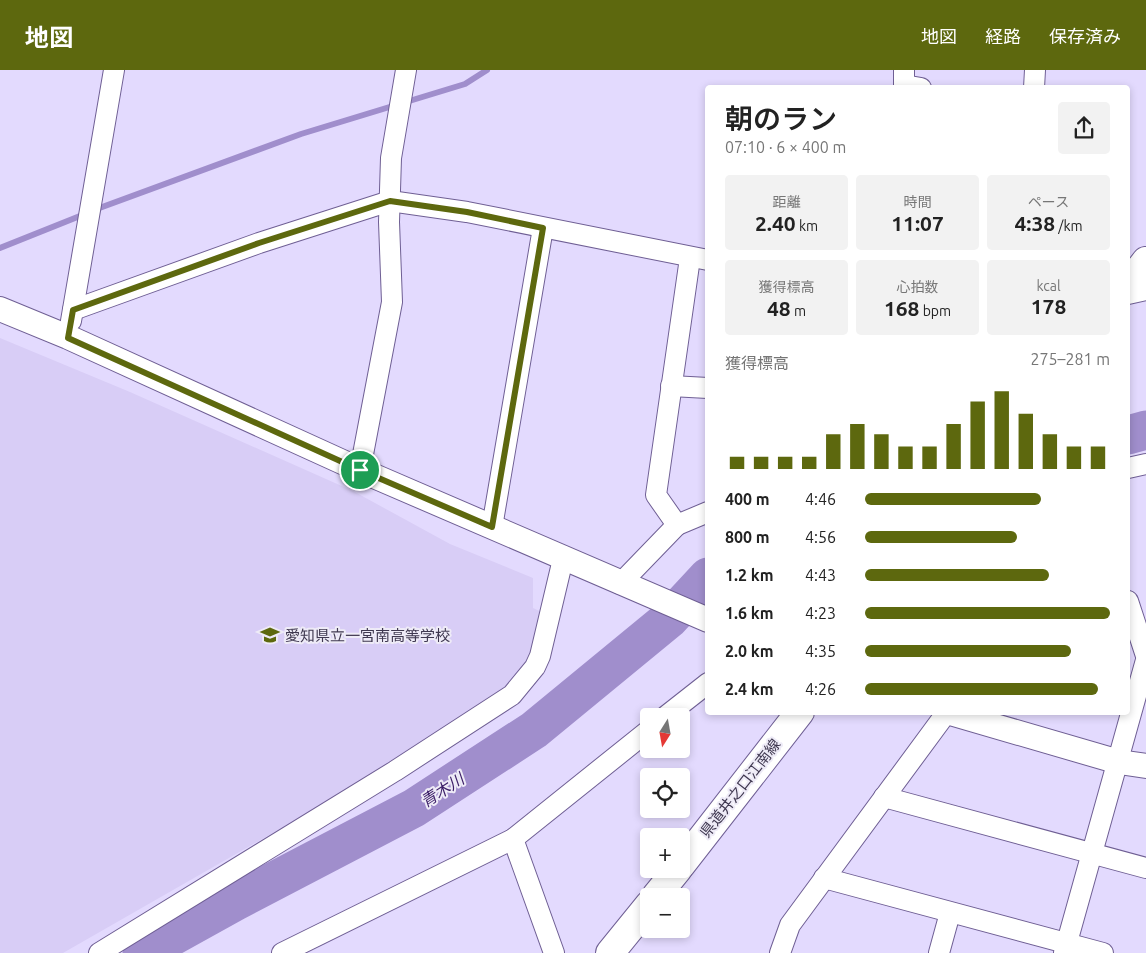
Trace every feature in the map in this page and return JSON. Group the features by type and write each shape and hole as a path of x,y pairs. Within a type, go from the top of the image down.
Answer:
{"main road":[{"path":"1130,281 1146,261"},
{"name":"県道井之口江南線","path":"690,853 798,715"},
{"path":"663,888 671,878"},
{"path":"610,953 640,916"}],"street":[{"path":"68,338 114,70"},
{"path":"360,470 392,302 391,158 406,70"},
{"path":"904,70 904,85"},
{"path":"1034,85 1035,70"},
{"path":"73,310 259,243 390,201 467,212 699,259 671,386 656,495 677,524"},
{"path":"492,527 543,228"},
{"path":"1130,294 1146,290"},
{"path":"0,309 360,470 620,584 705,619"},
{"path":"671,386 705,388"},
{"path":"1130,468 1146,464"},
{"path":"620,584 677,524 705,513"},
{"path":"99,953 396,771 512,695 535,667 540,656 563,559"},
{"path":"1065,948 1119,762 1146,658 1130,606"},
{"path":"676,708 705,685"},
{"path":"780,953 790,925 945,715"},
{"path":"957,715 1119,762 1146,766"},
{"path":"282,953 513,839 640,737"},
{"path":"884,796 1146,868"},
{"path":"513,839 554,953"},
{"path":"824,878 950,913 1065,948 1104,953"},
{"path":"939,953 950,913"}],"shaded area":[{"name":"愛知県立一宮南高等学校","path":"0,338 130,392 353,491 450,544 533,578 533,608 546,614 536,655 507,693 318,807 63,953 0,953"}],"waterway":[{"path":"94,210 301,134 465,84 487,70"},
{"path":"0,248 85,214"},
{"name":"青木川","path":"1130,434 1146,430"},
{"name":"青木川","path":"142,953 236,901 414,808 534,730 669,619 705,580"}],"place":[{"name":"愛知県立一宮南高等学校","path":"270,635"}],"route":[{"path":"390,201 467,212 543,228 492,527 360,470 68,338 73,310 259,243 390,201"}]}
